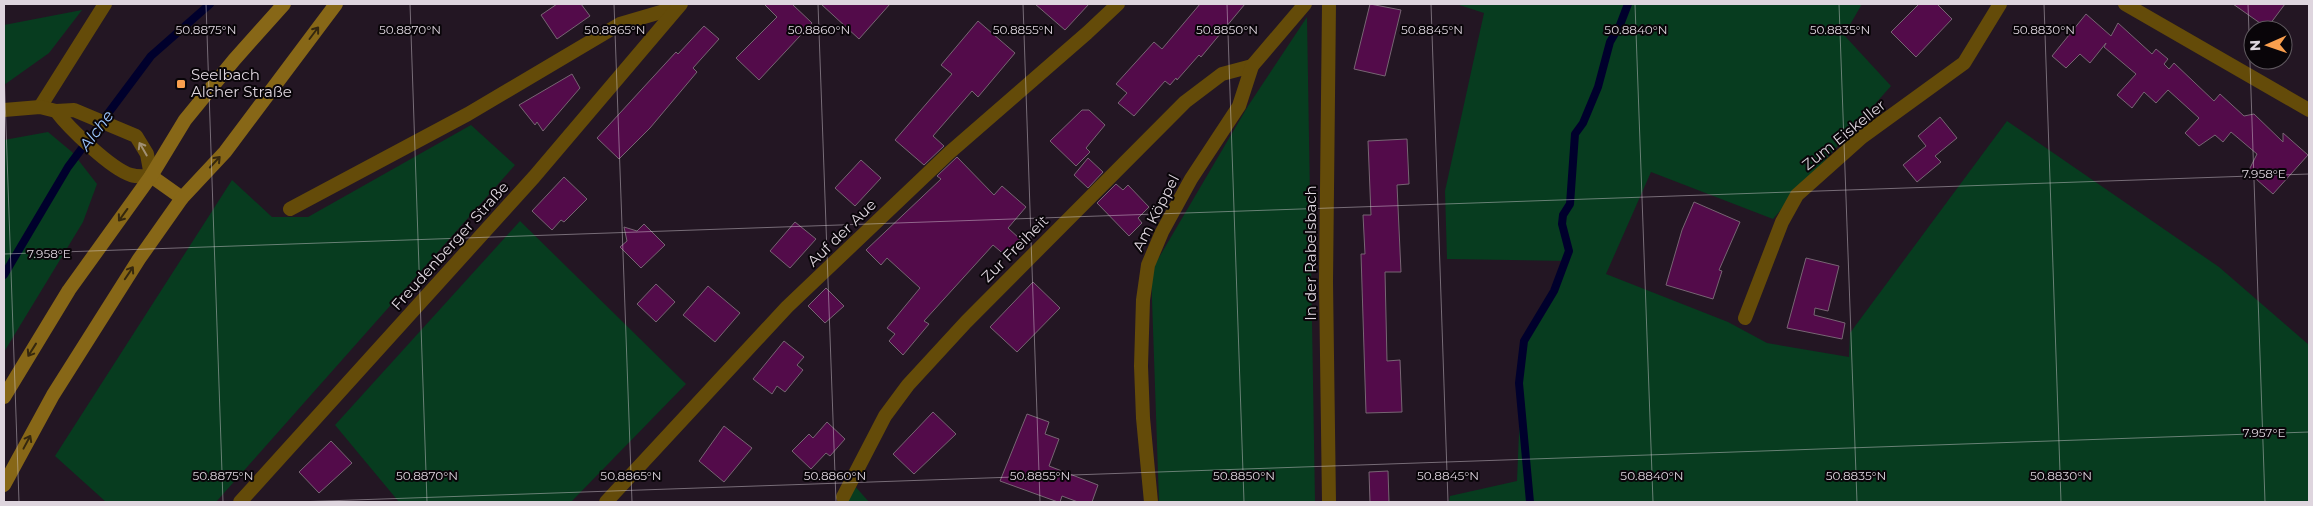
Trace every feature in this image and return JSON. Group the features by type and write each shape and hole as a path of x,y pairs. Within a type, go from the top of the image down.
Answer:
{"main road":[{"path":"4,397 69,290 151,176 192,110 284,4"},
{"path":"4,485 53,395 102,314 182,198 225,152 336,4"},
{"path":"151,176 182,198"}],"street":[{"path":"40,107 105,4"},
{"name":"Auf der Aue","path":"606,502 787,307 949,153 1118,4"},
{"name":"Am Köppel","path":"1151,502 1143,418 1141,366 1143,300 1148,265 1162,232 1191,179 1238,106 1252,66 1305,4"},
{"name":"In der Rabelsbach","path":"1329,4 1326,282 1329,502"},
{"name":"Zum Eiskeller","path":"1746,318 1782,222 1797,195 1862,137 1964,63 2000,4"},
{"path":"2126,4 2309,110"},
{"name":"Freudenberger Straße","path":"290,210 468,114 620,24 679,5"},
{"name":"Freudenberger Straße","path":"240,502 534,177 679,5"},
{"name":"Zur Freiheit","path":"843,497 885,416 908,384 966,322 1185,102 1222,74 1252,66"},
{"path":"4,110 40,107 56,111 74,110 136,136 147,154 151,176 132,176 116,168 67,126 56,111"}],"green space":[{"path":"1456,4 1862,4 1844,35 1891,86 1773,219 1651,172 1606,274 1728,322 1767,343 1849,357 1850,333 2007,121 2219,267 2309,345 2309,502 1449,502 1450,496 1517,481 1523,336 1569,261 1447,259 1445,191 1484,13"},
{"path":"82,10 49,53 4,85 4,25"},
{"path":"1307,17 1315,502 1159,502 1151,271 1248,106"},
{"path":"471,125 515,165 216,502 106,502 55,456 232,180 272,217 308,217"},
{"path":"48,132 72,152 97,184 83,222 4,352 4,140"},
{"path":"520,221 686,384 571,502 399,502 335,425"},
{"path":"854,485 869,502 844,502"}],"building":[{"path":"557,4 581,4 590,16 557,39 541,15"},
{"path":"764,4 792,4 812,23 759,80 736,58 777,17"},
{"path":"821,4 890,4 859,39"},
{"path":"1035,4 1089,4 1065,30"},
{"path":"1200,4 1245,4 1201,57 1199,55 1177,80 1176,78 1170,85 1165,81 1134,116 1118,103 1127,93 1116,84 1154,42 1162,49"},
{"path":"1370,4 1401,10 1385,76 1354,69"},
{"path":"1919,4 1937,4 1952,19 1916,57 1891,32"},
{"path":"2233,4 2285,4 2273,20 2256,20"},
{"path":"2086,14 2111,36 2118,23 2152,54 2156,49 2168,59 2164,64 2169,69 2174,63 2214,101 2220,94 2244,116 2254,114 2283,142 2283,133 2308,155 2273,194 2248,172 2257,154 2231,132 2223,142 2215,135 2199,146 2185,133 2199,118 2168,90 2156,103 2144,92 2132,108 2117,95 2136,74 2104,47 2106,43 2090,63 2080,54 2066,68 2052,56"},
{"path":"978,21 1015,53 978,97 972,91 933,136 944,146 924,165 895,140 952,74 941,65"},
{"path":"704,26 719,39 693,68 697,72 650,128 619,159 597,138 676,52 678,54"},
{"path":"572,74 580,88 543,131 537,122 535,125 519,105"},
{"path":"1082,110 1089,110 1105,125 1086,148 1090,152 1076,166 1050,141"},
{"path":"1940,117 1957,138 1935,156 1941,162 1917,182 1903,165 1926,146 1918,136"},
{"path":"1407,139 1409,184 1397,185 1401,272 1385,272 1387,361 1400,360 1402,412 1366,413 1361,254 1365,254 1363,215 1371,215 1368,141"},
{"path":"957,157 994,195 1002,186 1026,207 1008,228 1020,239 1006,256 993,245 924,321 929,324 903,355 889,341 895,334 887,328 920,288 887,258 881,265 866,250 941,179 937,176"},
{"path":"1088,158 1103,172 1088,188 1074,175"},
{"path":"861,160 881,178 855,206 835,188"},
{"path":"564,177 587,199 564,222 561,220 552,230 532,211"},
{"path":"1116,184 1123,190 1128,185 1149,207 1138,218 1142,223 1129,236 1097,203"},
{"path":"1694,202 1740,222 1719,270 1722,271 1713,299 1666,285 1682,230"},
{"path":"795,222 816,239 790,268 770,251"},
{"path":"644,224 665,245 641,268 620,247 627,241 624,227 637,231"},
{"path":"1806,258 1839,266 1828,311 1815,308 1814,315 1845,323 1842,339 1787,328"},
{"path":"1033,282 1060,308 1017,352 990,327"},
{"path":"656,284 675,302 656,322 637,304"},
{"path":"708,286 740,313 715,342 683,315"},
{"path":"826,288 844,306 825,323 808,306"},
{"path":"784,341 804,357 797,365 803,370 785,392 777,386 772,394 753,379"},
{"path":"933,412 956,434 914,474 893,454"},
{"path":"1027,414 1049,422 1045,434 1059,439 1049,466 1098,485 1092,502 1078,502 1062,496 1060,502 1058,502 1000,481"},
{"path":"827,422 845,439 830,456 826,453 811,469 792,451 809,434 813,438"},
{"path":"724,426 752,448 724,482 699,461"},
{"path":"331,441 352,463 319,493 299,472"},
{"path":"1388,471 1389,502 1370,502 1369,472"}],"waterway":[{"name":"Alche","path":"4,275 68,167 151,56 210,4"},
{"path":"1530,502 1519,383 1524,341 1554,291 1569,251 1562,224 1563,215 1570,204 1575,134 1583,123 1598,87 1610,42 1620,25 1628,4"}],"place":[{"name":"Seelbach Alcher Straße","path":"181,84"}]}
